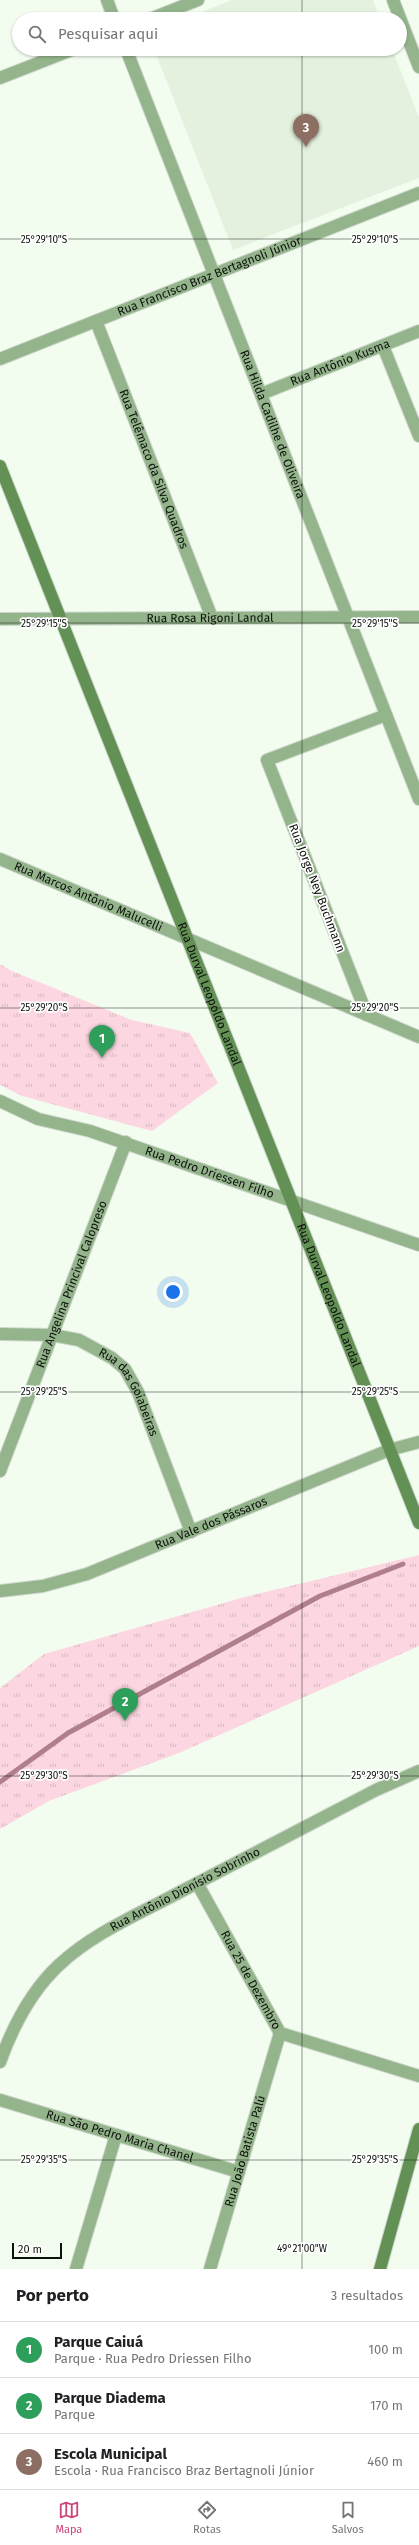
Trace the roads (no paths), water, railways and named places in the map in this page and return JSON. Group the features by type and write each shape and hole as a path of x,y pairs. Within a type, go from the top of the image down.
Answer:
{"street":[{"path":"107,0 111,12"},
{"path":"168,12 198,0"},
{"path":"393,0 398,12"},
{"path":"407,36 419,67"},
{"path":"0,78 56,56"},
{"name":"Rua Hilda Cadilhe de Oliveira","path":"129,56 419,799"},
{"name":"Rua Francisco Braz Bertagnoli Júnior","path":"0,359 419,193"},
{"name":"Rua Telêmaco da Silva Quadros","path":"96,321 212,618"},
{"name":"Rua Antônio Kusma","path":"261,394 419,331"},
{"path":"383,346 419,436"},
{"name":"Rua Durval Leopoldo Landal","path":"0,466 290,1201 419,1523"},
{"name":"Rua Rosa Rigoni Landal","path":"0,619 419,617"},
{"name":"Rua Jorge Ney Buchmann","path":"367,1015 267,760 386,715"},
{"name":"Rua Marcos Antônio Malucelli","path":"0,859 419,1037"},
{"name":"Rua Pedro Driessen Filho","path":"1,1103 38,1119 90,1131 126,1142 290,1201 419,1245"},
{"name":"Rua Angelina Princival Calopreso","path":"0,1471 126,1142"},
{"name":"Rua das Goiabeiras","path":"0,1334 52,1335 79,1340 112,1358 125,1369 138,1392 191,1532"},
{"name":"Rua Vale dos Pássaros","path":"0,1591 69,1580 191,1532 389,1450 419,1442"},
{"name":"Rua Antônio Dionísio Sobrinho","path":"0,2062 14,2028 27,2003 40,1984 58,1965 96,1937 376,1790 419,1771"},
{"name":"Rua 25 de Dezembro","path":"197,1883 280,2033 419,2076"},
{"name":"Rua João Batista Palú","path":"210,2269 280,2033"},
{"name":"Rua São Pedro Maria Chanel","path":"0,2100 239,2172"},
{"path":"380,2269 419,2129"},
{"path":"76,2269 116,2135"}],"waterway":[{"path":"0,1782 68,1733 320,1596 403,1564"}],"place":[{"name":"Escola Municipal","path":"306,147"},
{"name":"Parque Caiuá","path":"102,1058"},
{"name":"Parque Diadema","path":"125,1721"}]}
